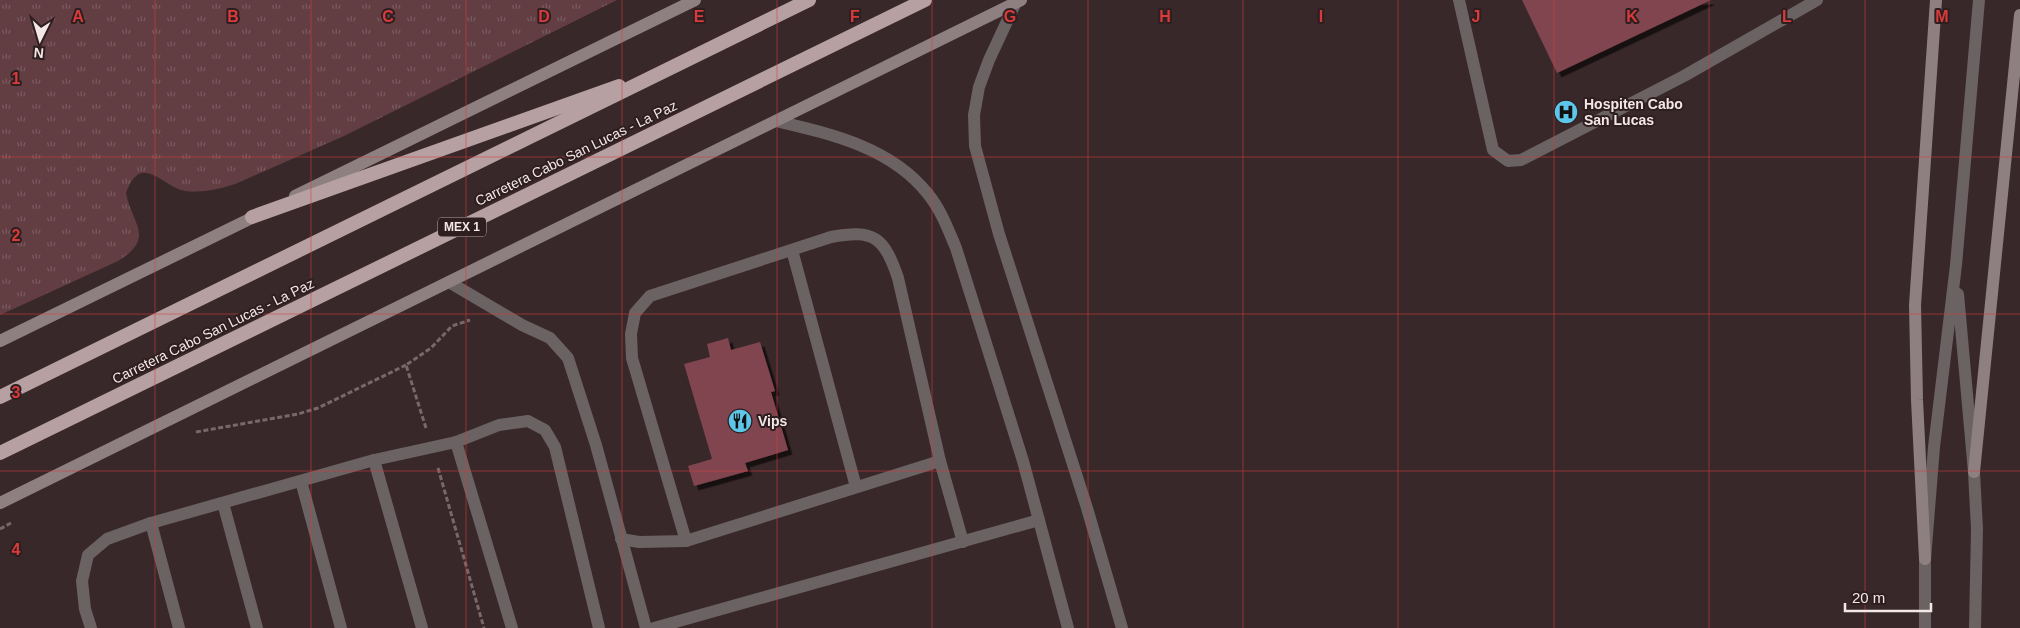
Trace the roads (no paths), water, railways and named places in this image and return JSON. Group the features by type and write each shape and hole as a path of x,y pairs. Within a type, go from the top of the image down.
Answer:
{"highway":[{"path":"0,397 809,0"},
{"name":"Carretera Cabo San Lucas - La Paz","path":"0,453 925,0"},
{"path":"252,218 683,62"}],"main road":[{"path":"0,341 695,0"},
{"path":"1925,560 1917,400 1915,305 1936,0"},
{"path":"0,503 1018,1"},
{"path":"1974,472 2020,15"}],"street":[{"path":"1459,0 1493,150 1508,161 1521,160 1684,76 1817,0"},
{"path":"1925,628 1925,560 1934,447 1956,265 1979,0"},
{"path":"1018,1 989,60 979,88 974,115 976,146 999,234 1087,508 1122,628"},
{"path":"776,121 831,134 861,145 910,174 928,194 943,217 956,248 1023,461 1068,628"},
{"path":"686,541 632,358 631,334 635,314 650,296 831,237 849,234 870,235 889,253 898,278 940,461 963,542"},
{"path":"792,250 856,488"},
{"path":"1956,265 1974,472 1977,529 1976,628"},
{"path":"448,282 522,325 550,338 568,358 596,445 646,628"},
{"path":"90,628 85,609 82,581 88,555 107,539 152,523 374,460 456,442 499,425 528,421 545,430 555,447 599,628"},
{"path":"456,442 512,628"},
{"path":"374,460 422,628"},
{"path":"621,539 640,542 686,541 940,461"},
{"path":"301,481 341,628"},
{"path":"223,503 257,628"},
{"path":"654,628 1039,520"},
{"path":"152,523 179,628"}],"place":[{"name":"Hospiten Cabo San Lucas","path":"1566,112"},
{"name":"Vips","path":"740,421"}]}
